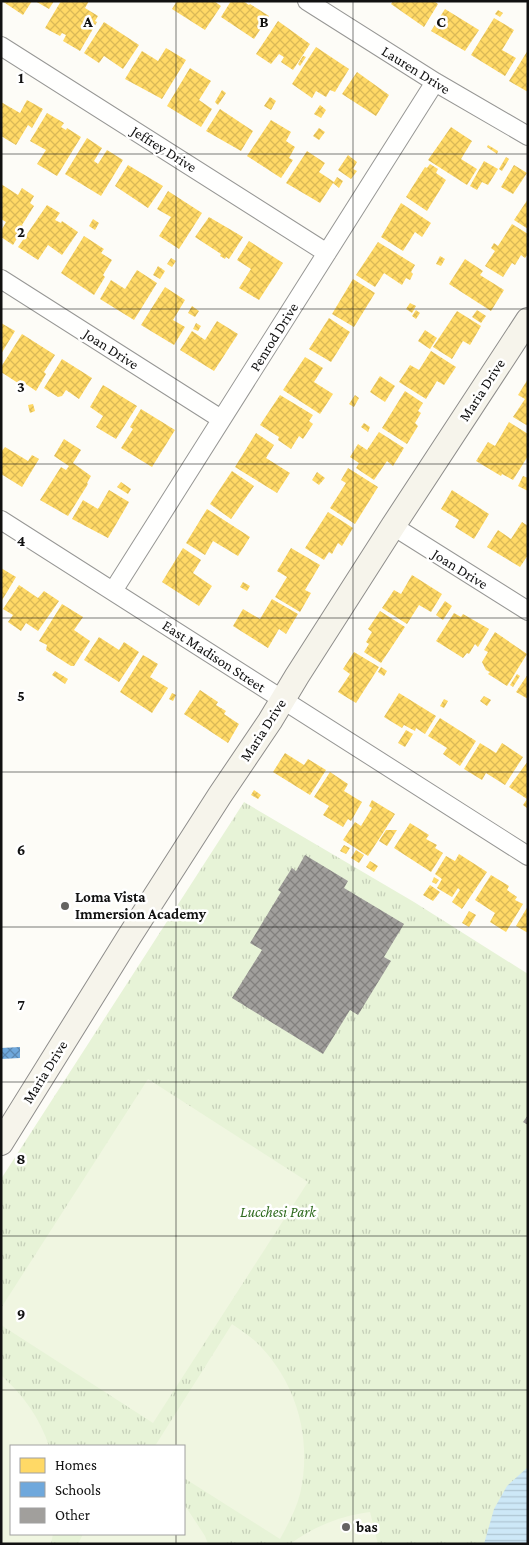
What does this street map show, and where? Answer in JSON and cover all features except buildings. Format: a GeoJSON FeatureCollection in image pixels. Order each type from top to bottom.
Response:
{"type":"FeatureCollection","features":[{"type":"Feature","properties":{"kind":"street","name":"Lauren Drive"},"geometry":{"type":"LineString","coordinates":[[307,1],[435,82],[528,136]]}},
{"type":"Feature","properties":{"kind":"street","name":"Jeffrey Drive"},"geometry":{"type":"LineString","coordinates":[[1,46],[327,253]]}},
{"type":"Feature","properties":{"kind":"street","name":"Penrod Drive"},"geometry":{"type":"LineString","coordinates":[[112,591],[435,82]]}},
{"type":"Feature","properties":{"kind":"street","name":"Joan Drive"},"geometry":{"type":"LineString","coordinates":[[1,279],[221,419]]}},
{"type":"Feature","properties":{"kind":"street","name":"Maria Drive"},"geometry":{"type":"LineString","coordinates":[[1,1143],[129,937],[270,721],[392,526],[528,320]]}},
{"type":"Feature","properties":{"kind":"street","name":"East Madison Street"},"geometry":{"type":"LineString","coordinates":[[1,520],[528,856]]}},
{"type":"Feature","properties":{"kind":"street","name":"Joan Drive"},"geometry":{"type":"LineString","coordinates":[[392,526],[528,611]]}},
{"type":"Feature","properties":{"kind":"green space","name":"Lucchesi Park"},"geometry":{"type":"Polygon","coordinates":[[[244,802],[414,902],[528,974],[528,1544],[1,1544],[1,1179],[244,802]]]}},
{"type":"Feature","properties":{"kind":"green space"},"geometry":{"type":"Polygon","coordinates":[[[148,1079],[308,1182],[153,1423],[1,1325],[1,1308],[148,1079]]]}},
{"type":"Feature","properties":{"kind":"green space"},"geometry":{"type":"Polygon","coordinates":[[[232,1324],[254,1340],[269,1356],[281,1373],[298,1411],[304,1452],[303,1473],[300,1494],[280,1539],[185,1479],[185,1445],[156,1445],[232,1324]]]}},
{"type":"Feature","properties":{"kind":"green space"},"geometry":{"type":"Polygon","coordinates":[[[1,1375],[30,1408],[41,1426],[49,1445],[10,1445],[10,1535],[53,1535],[51,1544],[1,1544],[1,1375]]]}},
{"type":"Feature","properties":{"kind":"green space"},"geometry":{"type":"Polygon","coordinates":[[[185,1506],[205,1536],[208,1544],[78,1544],[82,1535],[185,1535],[185,1506]]]}},
{"type":"Feature","properties":{"kind":"green space","name":"bas"},"geometry":{"type":"Polygon","coordinates":[[[370,1512],[378,1544],[290,1544],[328,1523],[348,1516],[370,1512]]]}},
{"type":"Feature","properties":{"kind":"water"},"geometry":{"type":"Polygon","coordinates":[[[528,1467],[528,1544],[484,1544],[494,1509],[507,1486],[528,1467]]]}},
{"type":"Feature","properties":{"kind":"place","name":"Loma Vista Immersion Academy"},"geometry":{"type":"Point","coordinates":[65,906]}},
{"type":"Feature","properties":{"kind":"place","name":"bas"},"geometry":{"type":"Point","coordinates":[346,1527]}}]}
